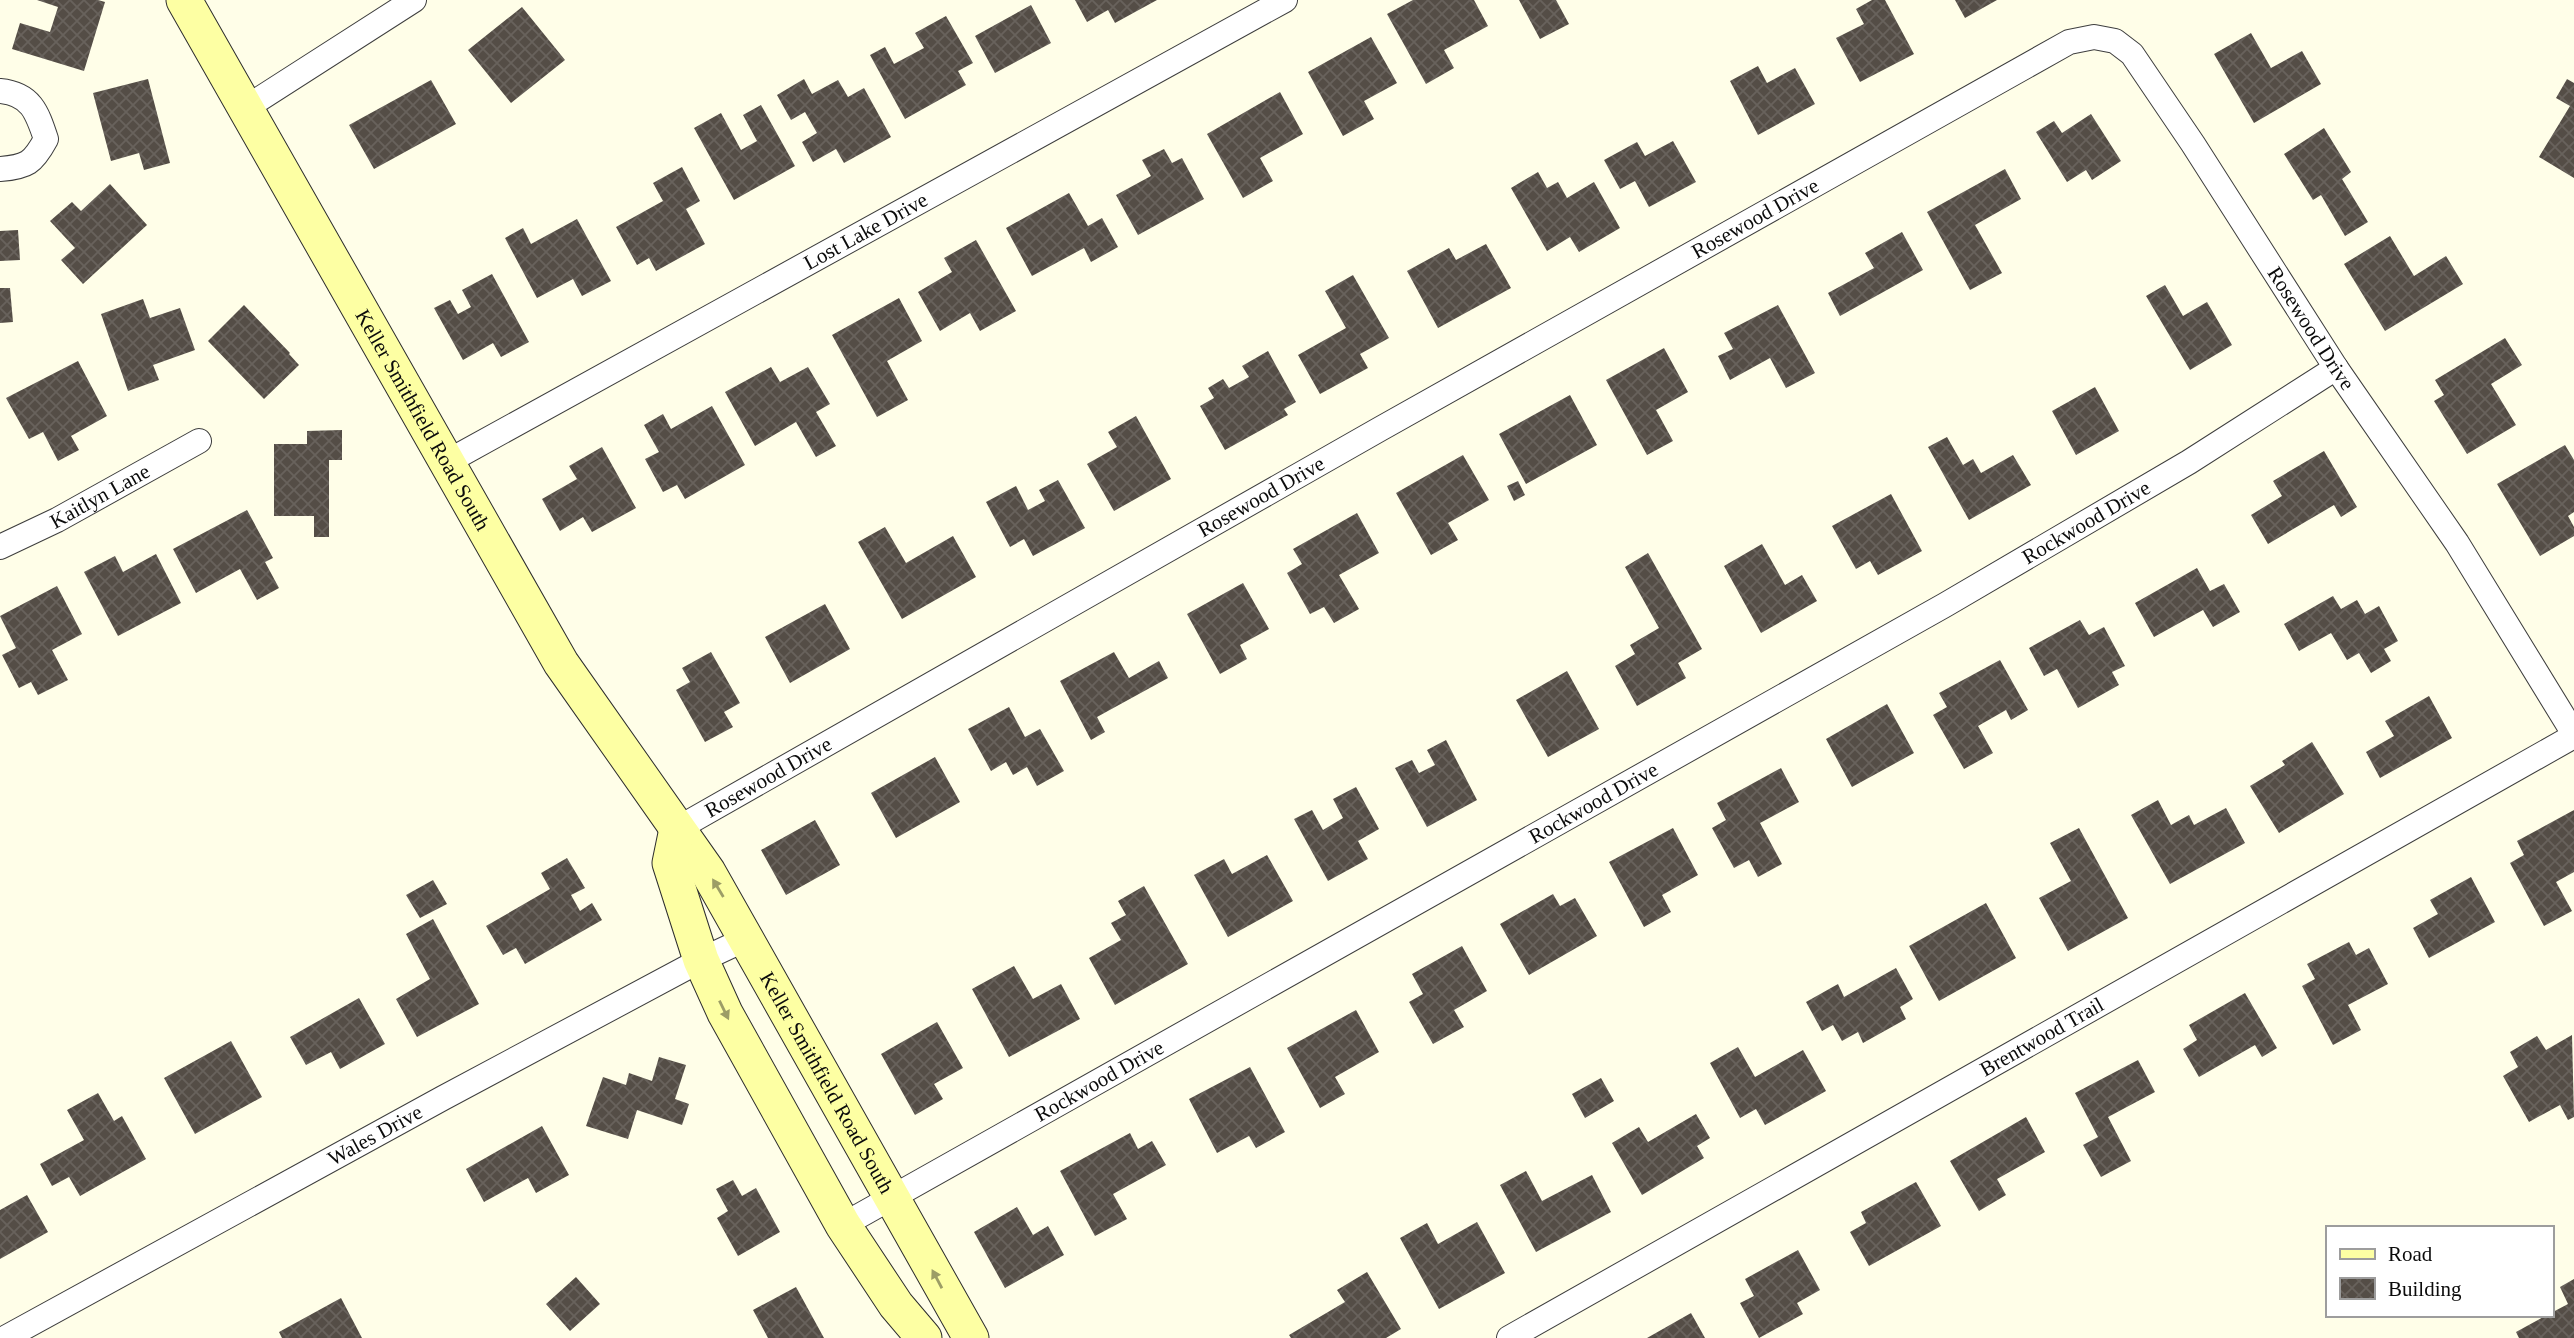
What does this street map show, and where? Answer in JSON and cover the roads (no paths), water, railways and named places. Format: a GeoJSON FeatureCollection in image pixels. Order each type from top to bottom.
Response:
{"type":"FeatureCollection","features":[{"type":"Feature","properties":{"kind":"main road","name":"Keller Smithfield Road South"},"geometry":{"type":"LineString","coordinates":[[184,0],[561,663],[708,872],[748,938],[971,1338]]}},
{"type":"Feature","properties":{"kind":"main road"},"geometry":{"type":"LineString","coordinates":[[677,830],[670,863],[701,960],[725,1013],[844,1225],[896,1305],[924,1338]]}},
{"type":"Feature","properties":{"kind":"street"},"geometry":{"type":"LineString","coordinates":[[244,109],[414,0]]}},
{"type":"Feature","properties":{"kind":"street","name":"Lost Lake Drive"},"geometry":{"type":"LineString","coordinates":[[447,462],[1285,0]]}},
{"type":"Feature","properties":{"kind":"street","name":"Rosewood Drive"},"geometry":{"type":"LineString","coordinates":[[677,830],[1380,429],[2068,42],[2094,37],[2115,41],[2132,54],[2193,144],[2336,369],[2456,543],[2574,735]]}},
{"type":"Feature","properties":{"kind":"street"},"geometry":{"type":"LineString","coordinates":[[0,91],[16,93],[31,104],[46,139],[29,163],[0,169]]}},
{"type":"Feature","properties":{"kind":"street","name":"Rockwood Drive"},"geometry":{"type":"LineString","coordinates":[[844,1225],[1945,605],[2189,462],[2336,369]]}},
{"type":"Feature","properties":{"kind":"street","name":"Kaitlyn Lane"},"geometry":{"type":"LineString","coordinates":[[0,547],[57,520],[199,441]]}},
{"type":"Feature","properties":{"kind":"street","name":"Brentwood Trail"},"geometry":{"type":"LineString","coordinates":[[1509,1338],[2574,735]]}},
{"type":"Feature","properties":{"kind":"street","name":"Wales Drive"},"geometry":{"type":"LineString","coordinates":[[5,1338],[443,1097],[701,960],[748,938]]}}]}
